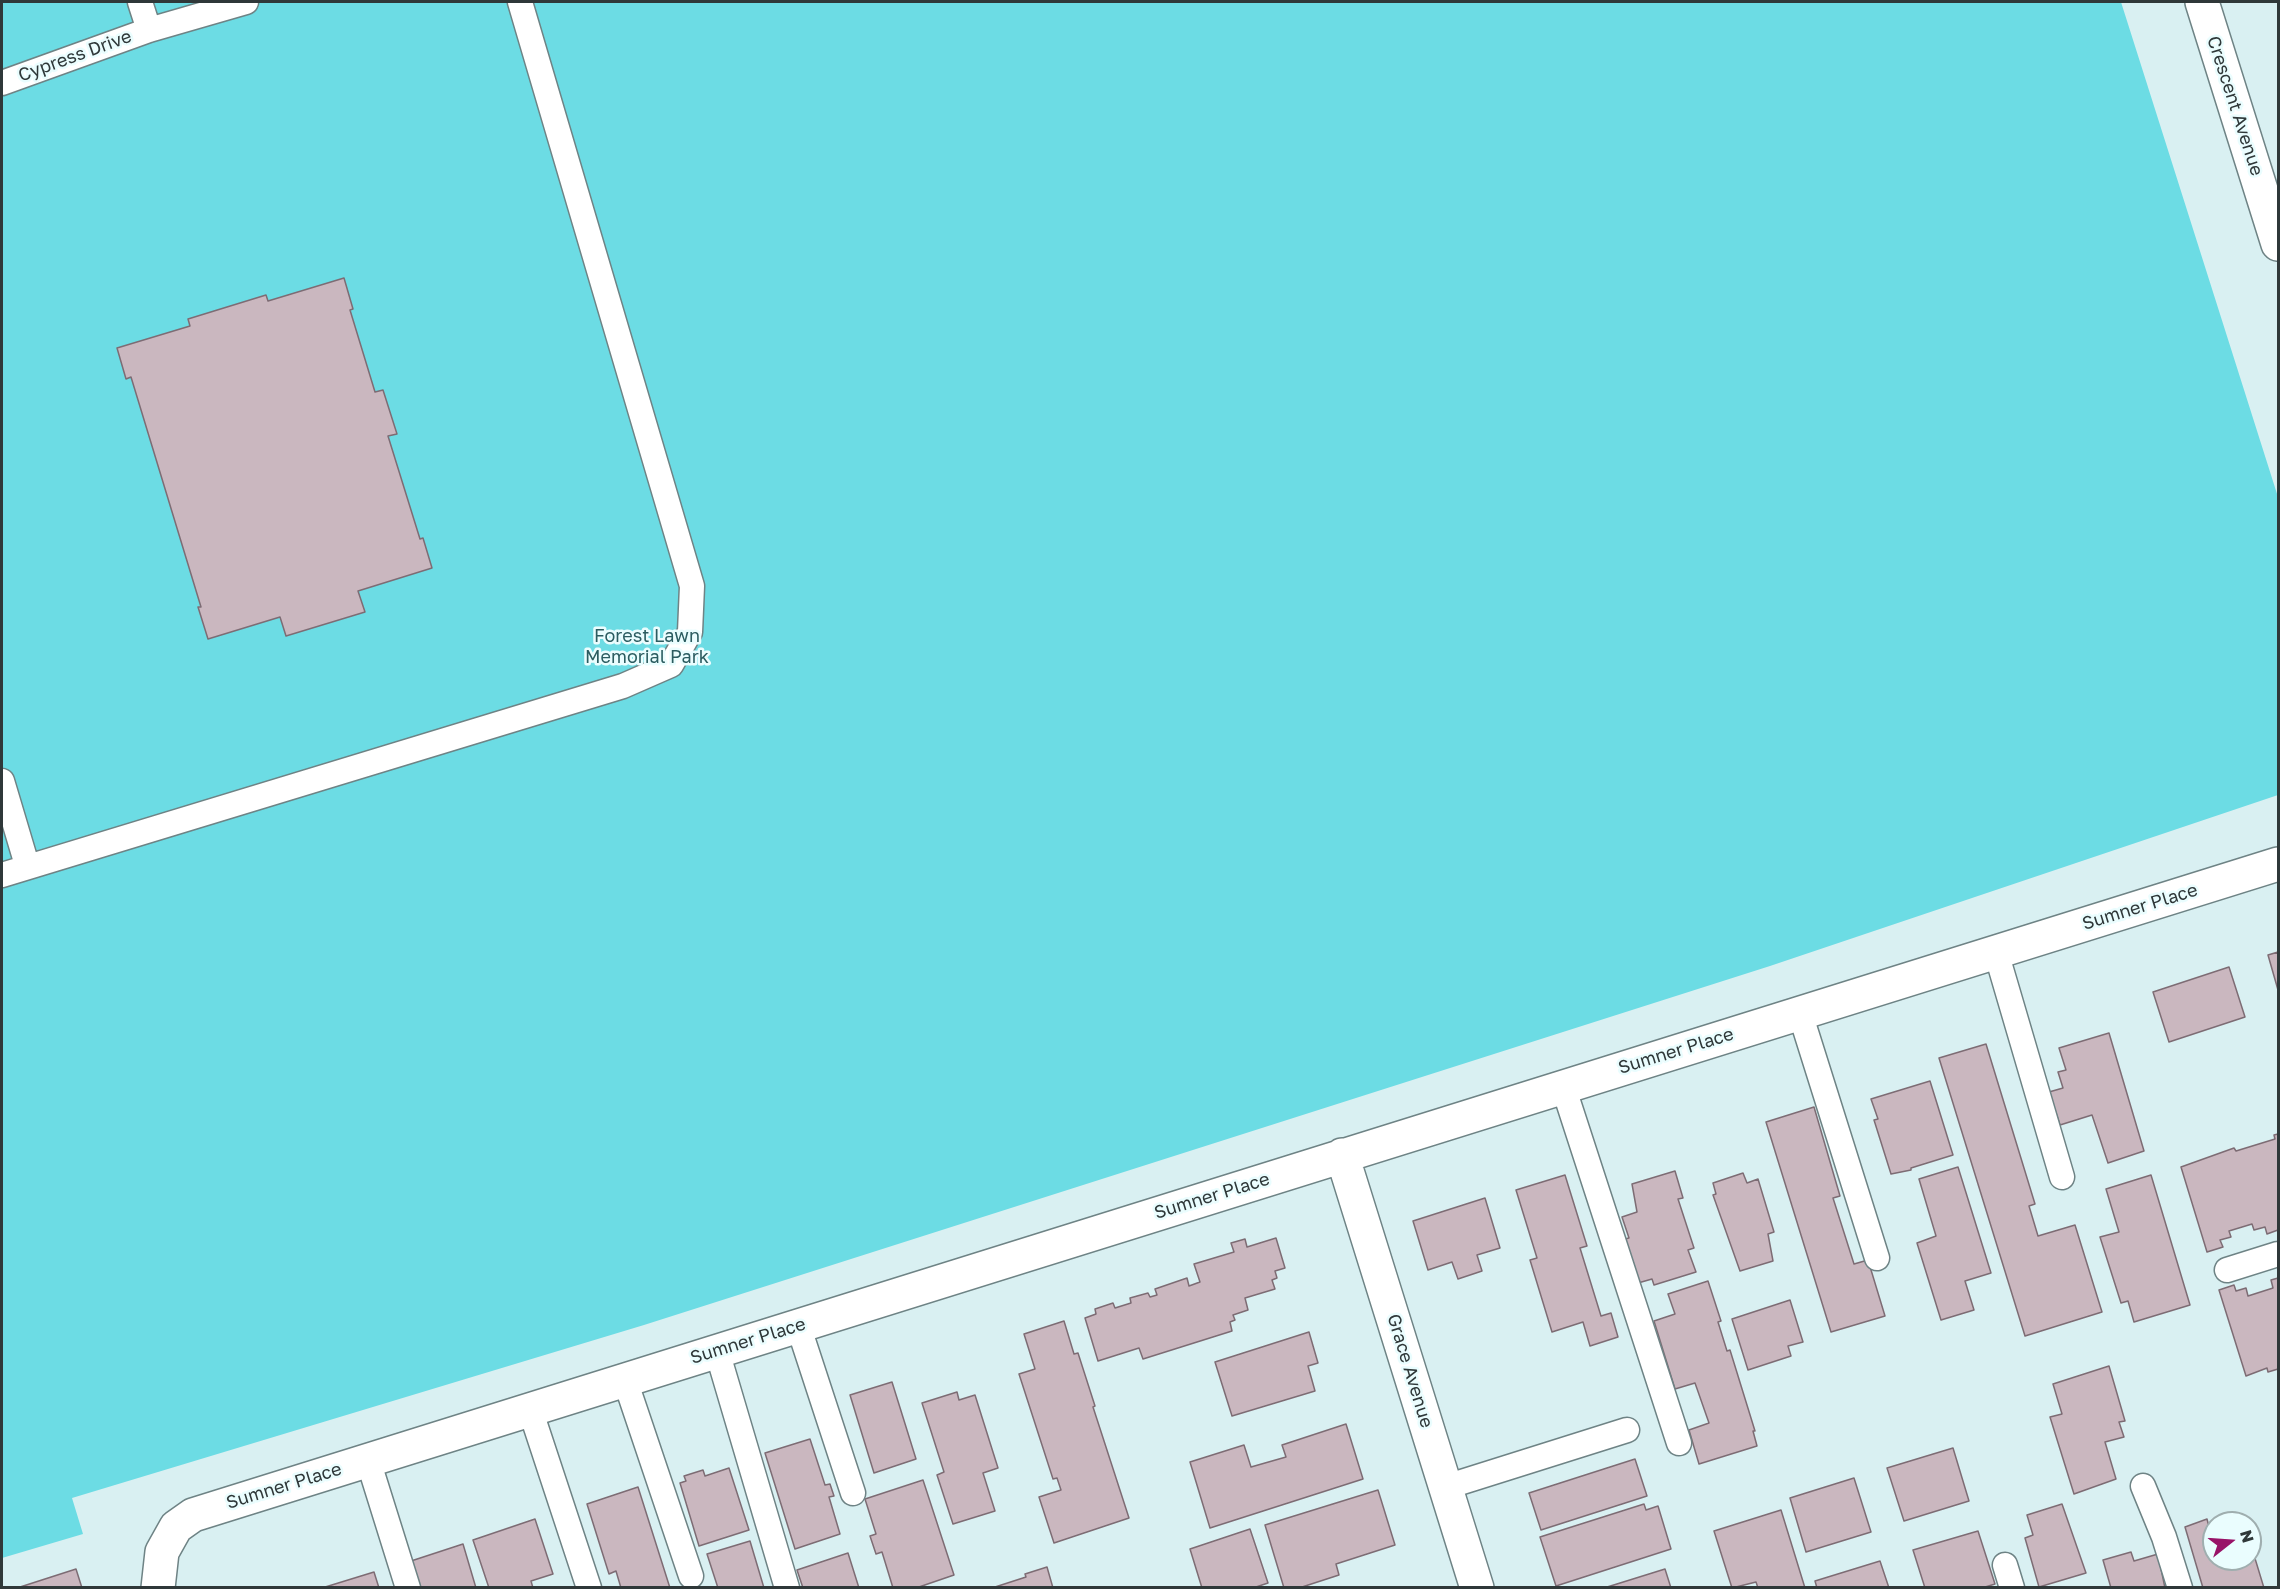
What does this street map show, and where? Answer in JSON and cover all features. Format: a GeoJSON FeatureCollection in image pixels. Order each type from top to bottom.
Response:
{"type":"FeatureCollection","features":[{"type":"Feature","properties":{"kind":"street","name":"Crescent Avenue"},"geometry":{"type":"LineString","coordinates":[[2202,2],[2278,244]]}},
{"type":"Feature","properties":{"kind":"street","name":"Sumner Place"},"geometry":{"type":"LineString","coordinates":[[158,1587],[162,1552],[176,1527],[193,1515],[2278,864]]}},
{"type":"Feature","properties":{"kind":"street","name":"Grace Avenue"},"geometry":{"type":"LineString","coordinates":[[1342,1155],[1477,1587]]}},
{"type":"Feature","properties":{"kind":"lane","name":"Cypress Drive"},"geometry":{"type":"LineString","coordinates":[[140,2],[149,30]]}},
{"type":"Feature","properties":{"kind":"lane","name":"Cypress Drive"},"geometry":{"type":"LineString","coordinates":[[2,82],[149,30],[246,2]]}},
{"type":"Feature","properties":{"kind":"lane"},"geometry":{"type":"LineString","coordinates":[[2,874],[623,686],[670,665],[690,632],[692,586],[520,2]]}},
{"type":"Feature","properties":{"kind":"lane"},"geometry":{"type":"LineString","coordinates":[[2,781],[27,865]]}},
{"type":"Feature","properties":{"kind":"lane"},"geometry":{"type":"LineString","coordinates":[[1996,952],[2062,1177]]}},
{"type":"Feature","properties":{"kind":"lane"},"geometry":{"type":"LineString","coordinates":[[1800,1012],[1877,1258]]}},
{"type":"Feature","properties":{"kind":"lane"},"geometry":{"type":"LineString","coordinates":[[1563,1086],[1679,1443]]}},
{"type":"Feature","properties":{"kind":"lane"},"geometry":{"type":"LineString","coordinates":[[2227,1270],[2278,1254]]}},
{"type":"Feature","properties":{"kind":"lane"},"geometry":{"type":"LineString","coordinates":[[798,1325],[854,1493]]}},
{"type":"Feature","properties":{"kind":"lane"},"geometry":{"type":"LineString","coordinates":[[717,1351],[788,1587]]}},
{"type":"Feature","properties":{"kind":"lane"},"geometry":{"type":"LineString","coordinates":[[625,1380],[692,1576]]}},
{"type":"Feature","properties":{"kind":"lane"},"geometry":{"type":"LineString","coordinates":[[530,1409],[589,1587]]}},
{"type":"Feature","properties":{"kind":"lane"},"geometry":{"type":"LineString","coordinates":[[1446,1487],[1627,1430]]}},
{"type":"Feature","properties":{"kind":"lane"},"geometry":{"type":"LineString","coordinates":[[368,1460],[408,1587]]}},
{"type":"Feature","properties":{"kind":"lane"},"geometry":{"type":"LineString","coordinates":[[2143,1486],[2164,1537],[2180,1587]]}},
{"type":"Feature","properties":{"kind":"green space","name":"Forest Lawn Memorial Park"},"geometry":{"type":"Polygon","coordinates":[[[2,2],[2121,2],[2278,497],[2278,795],[1770,966],[644,1325],[72,1498],[83,1534],[2,1558],[2,2]]]}},
{"type":"Feature","properties":{"kind":"building"},"geometry":{"type":"Polygon","coordinates":[[[344,278],[353,309],[350,310],[375,392],[383,390],[397,434],[388,436],[420,539],[423,538],[432,568],[358,591],[365,612],[286,636],[280,617],[208,639],[198,607],[201,607],[131,377],[126,379],[117,348],[190,326],[188,319],[266,295],[268,301],[344,278]]]}},
{"type":"Feature","properties":{"kind":"building"},"geometry":{"type":"Polygon","coordinates":[[[2278,952],[2278,990],[2268,955],[2278,952]]]}},
{"type":"Feature","properties":{"kind":"building"},"geometry":{"type":"Polygon","coordinates":[[[2229,967],[2245,1017],[2169,1042],[2153,992],[2229,967]]]}},
{"type":"Feature","properties":{"kind":"building"},"geometry":{"type":"Polygon","coordinates":[[[2109,1033],[2144,1151],[2108,1163],[2092,1115],[2060,1125],[2049,1092],[2063,1088],[2058,1072],[2066,1070],[2059,1048],[2109,1033]]]}},
{"type":"Feature","properties":{"kind":"building"},"geometry":{"type":"Polygon","coordinates":[[[1986,1044],[2035,1204],[2029,1206],[2038,1236],[2075,1225],[2102,1312],[2025,1336],[1939,1058],[1986,1044]]]}},
{"type":"Feature","properties":{"kind":"building"},"geometry":{"type":"Polygon","coordinates":[[[1930,1081],[1953,1155],[1911,1168],[1911,1170],[1891,1174],[1874,1120],[1878,1119],[1871,1099],[1930,1081]]]}},
{"type":"Feature","properties":{"kind":"building"},"geometry":{"type":"Polygon","coordinates":[[[1814,1107],[1840,1196],[1833,1198],[1854,1264],[1868,1260],[1885,1316],[1831,1332],[1766,1122],[1814,1107]]]}},
{"type":"Feature","properties":{"kind":"building"},"geometry":{"type":"Polygon","coordinates":[[[2278,1134],[2278,1230],[2267,1234],[2265,1227],[2254,1230],[2252,1224],[2229,1231],[2231,1237],[2220,1240],[2223,1247],[2207,1252],[2181,1167],[2234,1148],[2236,1151],[2275,1139],[2274,1135],[2278,1134]]]}},
{"type":"Feature","properties":{"kind":"building"},"geometry":{"type":"Polygon","coordinates":[[[1958,1167],[1991,1273],[1965,1281],[1974,1310],[1941,1320],[1917,1243],[1936,1236],[1919,1179],[1958,1167]]]}},
{"type":"Feature","properties":{"kind":"building"},"geometry":{"type":"Polygon","coordinates":[[[1675,1171],[1683,1198],[1678,1199],[1694,1248],[1688,1250],[1696,1272],[1654,1285],[1652,1279],[1638,1283],[1625,1239],[1629,1238],[1622,1217],[1637,1212],[1632,1184],[1675,1171]]]}},
{"type":"Feature","properties":{"kind":"building"},"geometry":{"type":"Polygon","coordinates":[[[1743,1173],[1747,1183],[1758,1179],[1774,1232],[1768,1234],[1773,1261],[1740,1271],[1713,1195],[1716,1194],[1713,1183],[1743,1173]]]}},
{"type":"Feature","properties":{"kind":"building"},"geometry":{"type":"Polygon","coordinates":[[[1565,1175],[1587,1246],[1580,1248],[1601,1316],[1611,1313],[1618,1337],[1590,1346],[1583,1322],[1552,1332],[1530,1260],[1537,1258],[1516,1190],[1565,1175]]]}},
{"type":"Feature","properties":{"kind":"building"},"geometry":{"type":"Polygon","coordinates":[[[2151,1175],[2190,1305],[2134,1322],[2128,1301],[2121,1303],[2100,1237],[2119,1232],[2106,1189],[2151,1175]]]}},
{"type":"Feature","properties":{"kind":"building"},"geometry":{"type":"Polygon","coordinates":[[[1485,1198],[1500,1248],[1477,1255],[1482,1271],[1458,1279],[1452,1262],[1428,1270],[1413,1221],[1485,1198]]]}},
{"type":"Feature","properties":{"kind":"building"},"geometry":{"type":"Polygon","coordinates":[[[1276,1238],[1285,1268],[1275,1271],[1277,1278],[1272,1280],[1275,1289],[1245,1298],[1248,1310],[1233,1315],[1235,1320],[1230,1322],[1232,1331],[1143,1359],[1139,1348],[1098,1361],[1085,1318],[1096,1314],[1095,1309],[1113,1303],[1115,1308],[1131,1303],[1130,1298],[1148,1293],[1150,1297],[1157,1295],[1155,1289],[1187,1278],[1189,1286],[1200,1282],[1194,1264],[1234,1252],[1231,1243],[1245,1239],[1247,1247],[1276,1238]]]}},
{"type":"Feature","properties":{"kind":"building"},"geometry":{"type":"Polygon","coordinates":[[[2278,1278],[2278,1369],[2268,1372],[2267,1368],[2246,1376],[2219,1290],[2234,1285],[2236,1291],[2246,1288],[2248,1296],[2273,1288],[2271,1280],[2278,1278]]]}},
{"type":"Feature","properties":{"kind":"building"},"geometry":{"type":"Polygon","coordinates":[[[1708,1281],[1721,1321],[1718,1322],[1727,1351],[1730,1350],[1755,1431],[1753,1431],[1757,1446],[1699,1464],[1689,1430],[1709,1423],[1695,1383],[1675,1389],[1654,1321],[1675,1314],[1668,1294],[1708,1281]]]}},
{"type":"Feature","properties":{"kind":"building"},"geometry":{"type":"Polygon","coordinates":[[[1790,1300],[1803,1342],[1788,1346],[1791,1356],[1748,1370],[1732,1319],[1790,1300]]]}},
{"type":"Feature","properties":{"kind":"building"},"geometry":{"type":"Polygon","coordinates":[[[1064,1321],[1074,1354],[1078,1353],[1129,1518],[1054,1543],[1039,1497],[1061,1490],[1057,1478],[1053,1479],[1019,1374],[1035,1369],[1024,1334],[1064,1321]]]}},
{"type":"Feature","properties":{"kind":"building"},"geometry":{"type":"Polygon","coordinates":[[[1309,1332],[1318,1363],[1308,1366],[1315,1391],[1232,1416],[1215,1362],[1309,1332]]]}},
{"type":"Feature","properties":{"kind":"building"},"geometry":{"type":"Polygon","coordinates":[[[2109,1366],[2125,1421],[2119,1422],[2124,1437],[2105,1442],[2116,1479],[2074,1494],[2050,1417],[2062,1414],[2053,1384],[2109,1366]]]}},
{"type":"Feature","properties":{"kind":"building"},"geometry":{"type":"Polygon","coordinates":[[[892,1382],[916,1459],[874,1473],[850,1395],[892,1382]]]}},
{"type":"Feature","properties":{"kind":"building"},"geometry":{"type":"Polygon","coordinates":[[[957,1392],[959,1400],[975,1395],[998,1468],[983,1473],[995,1511],[953,1524],[937,1475],[944,1472],[922,1403],[957,1392]]]}},
{"type":"Feature","properties":{"kind":"building"},"geometry":{"type":"Polygon","coordinates":[[[1346,1424],[1363,1479],[1210,1528],[1190,1462],[1244,1445],[1251,1467],[1286,1457],[1282,1445],[1346,1424]]]}},
{"type":"Feature","properties":{"kind":"building"},"geometry":{"type":"Polygon","coordinates":[[[810,1439],[825,1485],[830,1484],[834,1496],[829,1497],[840,1534],[795,1549],[765,1453],[810,1439]]]}},
{"type":"Feature","properties":{"kind":"building"},"geometry":{"type":"Polygon","coordinates":[[[1953,1448],[1969,1501],[1904,1521],[1887,1468],[1953,1448]]]}},
{"type":"Feature","properties":{"kind":"building"},"geometry":{"type":"Polygon","coordinates":[[[1635,1459],[1647,1496],[1541,1530],[1529,1493],[1635,1459]]]}},
{"type":"Feature","properties":{"kind":"building"},"geometry":{"type":"Polygon","coordinates":[[[729,1468],[749,1530],[699,1546],[680,1483],[686,1481],[684,1476],[703,1470],[705,1476],[729,1468]]]}},
{"type":"Feature","properties":{"kind":"building"},"geometry":{"type":"Polygon","coordinates":[[[1854,1478],[1871,1532],[1806,1552],[1790,1498],[1854,1478]]]}},
{"type":"Feature","properties":{"kind":"building"},"geometry":{"type":"Polygon","coordinates":[[[923,1480],[954,1575],[916,1588],[893,1588],[882,1552],[876,1554],[870,1536],[876,1534],[865,1499],[923,1480]]]}},
{"type":"Feature","properties":{"kind":"building"},"geometry":{"type":"Polygon","coordinates":[[[638,1487],[670,1588],[621,1588],[616,1571],[609,1574],[587,1504],[638,1487]]]}},
{"type":"Feature","properties":{"kind":"building"},"geometry":{"type":"Polygon","coordinates":[[[1378,1490],[1395,1545],[1336,1564],[1339,1575],[1299,1588],[1284,1588],[1265,1525],[1378,1490]]]}},
{"type":"Feature","properties":{"kind":"building"},"geometry":{"type":"Polygon","coordinates":[[[1644,1504],[1646,1510],[1658,1506],[1671,1549],[1556,1586],[1540,1537],[1644,1504]]]}},
{"type":"Feature","properties":{"kind":"building"},"geometry":{"type":"Polygon","coordinates":[[[2062,1504],[2086,1573],[2039,1587],[2025,1538],[2033,1535],[2027,1515],[2062,1504]]]}},
{"type":"Feature","properties":{"kind":"building"},"geometry":{"type":"Polygon","coordinates":[[[1781,1510],[1805,1588],[1758,1588],[1756,1582],[1732,1588],[1714,1531],[1781,1510]]]}},
{"type":"Feature","properties":{"kind":"building"},"geometry":{"type":"Polygon","coordinates":[[[535,1519],[553,1574],[531,1581],[533,1588],[489,1588],[473,1540],[535,1519]]]}},
{"type":"Feature","properties":{"kind":"building"},"geometry":{"type":"Polygon","coordinates":[[[2202,1521],[2202,1571],[2259,1571],[2264,1588],[2203,1588],[2185,1527],[2202,1521]]]}},
{"type":"Feature","properties":{"kind":"building"},"geometry":{"type":"Polygon","coordinates":[[[1250,1529],[1268,1583],[1253,1588],[1202,1588],[1190,1549],[1250,1529]]]}},
{"type":"Feature","properties":{"kind":"building"},"geometry":{"type":"Polygon","coordinates":[[[1978,1531],[1995,1584],[1982,1588],[1925,1588],[1913,1550],[1978,1531]]]}},
{"type":"Feature","properties":{"kind":"building"},"geometry":{"type":"Polygon","coordinates":[[[750,1541],[764,1588],[718,1588],[707,1554],[750,1541]]]}},
{"type":"Feature","properties":{"kind":"building"},"geometry":{"type":"Polygon","coordinates":[[[463,1544],[476,1588],[416,1588],[408,1562],[463,1544]]]}},
{"type":"Feature","properties":{"kind":"building"},"geometry":{"type":"Polygon","coordinates":[[[2131,1552],[2134,1561],[2158,1554],[2165,1588],[2111,1588],[2103,1560],[2131,1552]]]}},
{"type":"Feature","properties":{"kind":"building"},"geometry":{"type":"Polygon","coordinates":[[[848,1553],[859,1588],[803,1588],[797,1570],[848,1553]]]}},
{"type":"Feature","properties":{"kind":"building"},"geometry":{"type":"Polygon","coordinates":[[[1880,1561],[1889,1588],[1817,1588],[1815,1581],[1880,1561]]]}},
{"type":"Feature","properties":{"kind":"building"},"geometry":{"type":"Polygon","coordinates":[[[1047,1567],[1053,1588],[992,1588],[1026,1577],[1025,1574],[1047,1567]]]}},
{"type":"Feature","properties":{"kind":"building"},"geometry":{"type":"Polygon","coordinates":[[[76,1569],[82,1588],[17,1588],[76,1569]]]}},
{"type":"Feature","properties":{"kind":"building"},"geometry":{"type":"Polygon","coordinates":[[[1665,1569],[1671,1588],[1604,1588],[1665,1569]]]}},
{"type":"Feature","properties":{"kind":"building"},"geometry":{"type":"Polygon","coordinates":[[[374,1572],[379,1588],[322,1588],[374,1572]]]}}]}
